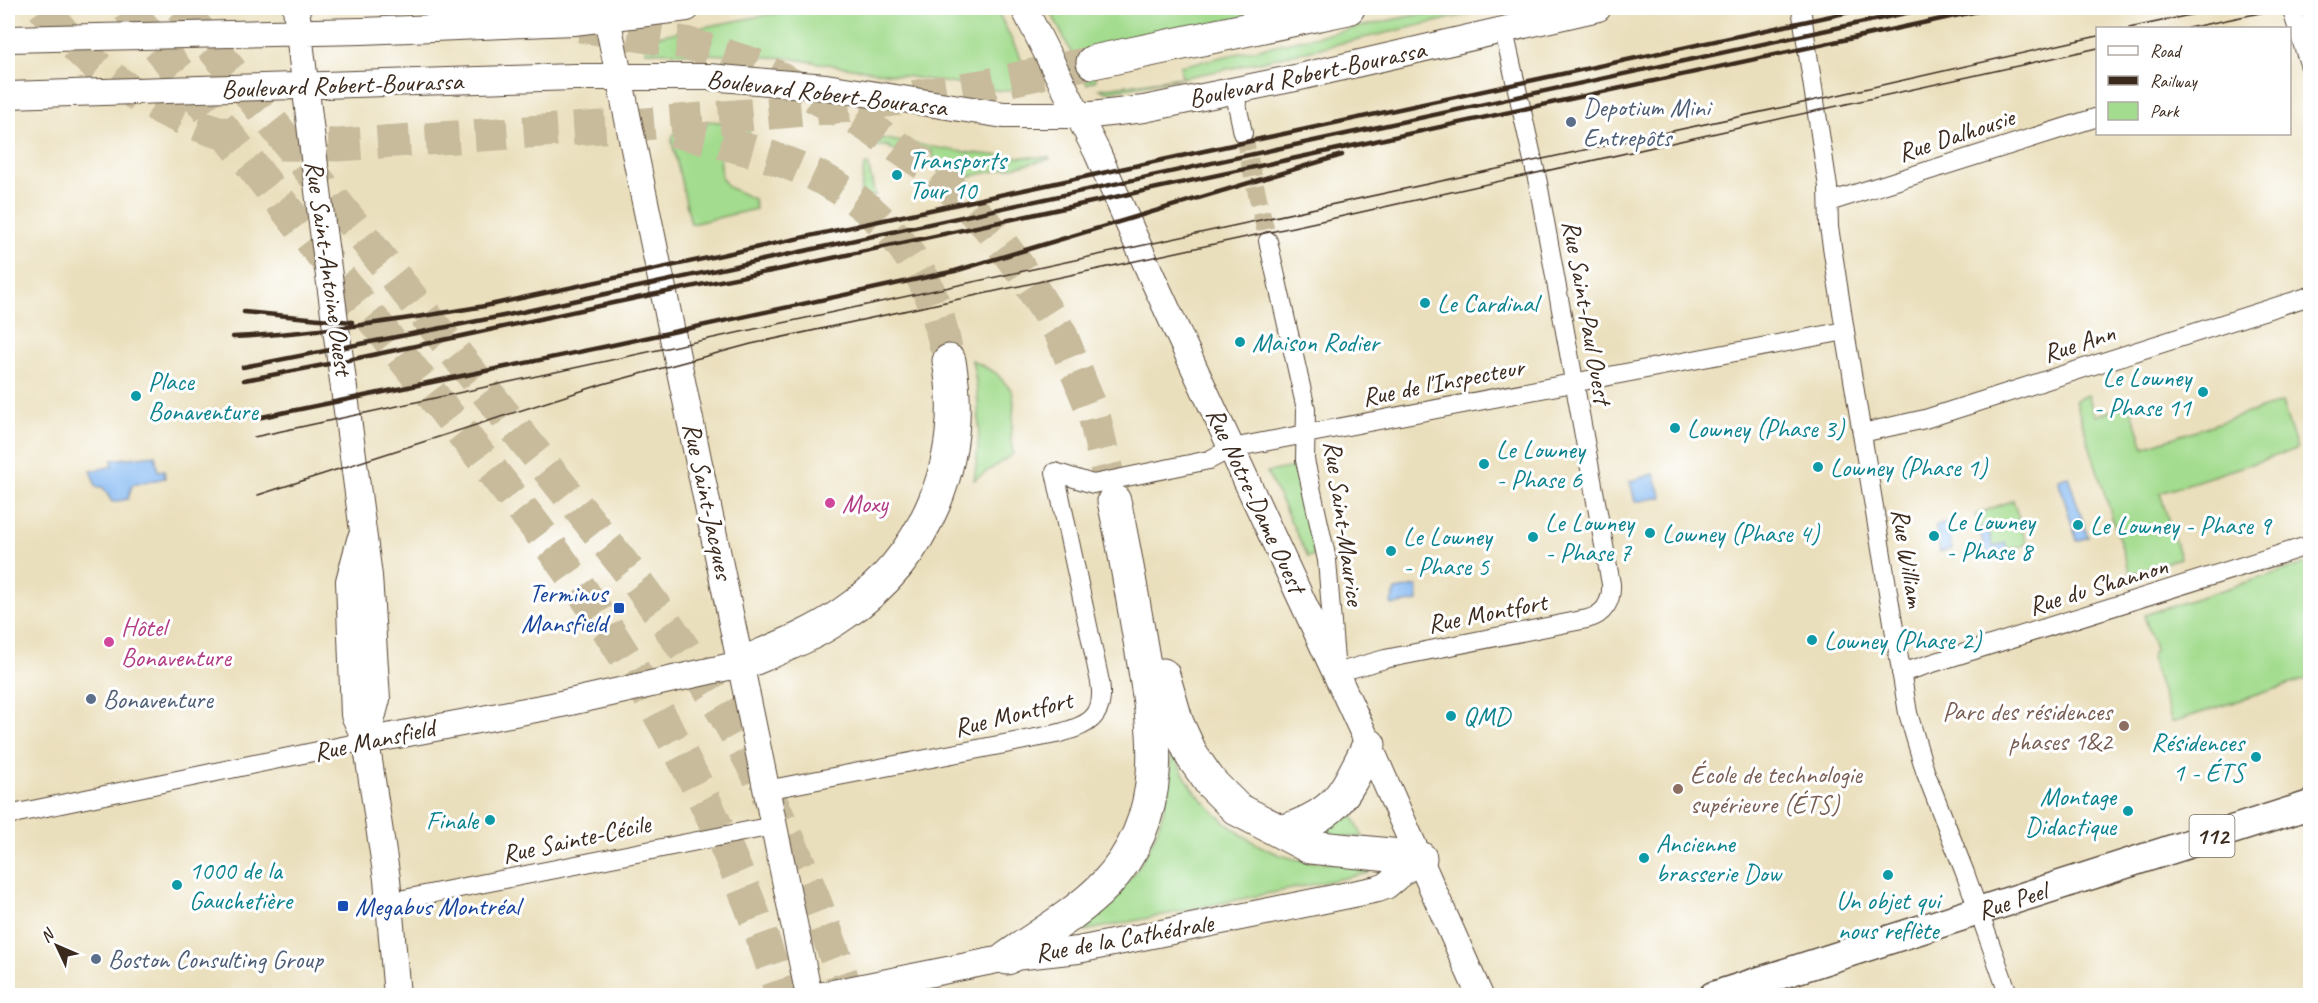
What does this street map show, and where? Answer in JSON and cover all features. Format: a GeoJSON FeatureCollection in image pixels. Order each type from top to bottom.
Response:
{"type":"FeatureCollection","features":[{"type":"Feature","properties":{"kind":"highway"},"geometry":{"type":"LineString","coordinates":[[1093,62],[1348,8]]}},
{"type":"Feature","properties":{"kind":"highway"},"geometry":{"type":"LineString","coordinates":[[741,664],[808,635],[849,610],[879,585],[912,545],[938,496],[950,454],[954,413],[949,361]]}},
{"type":"Feature","properties":{"kind":"highway"},"geometry":{"type":"LineString","coordinates":[[1114,501],[1171,704],[1192,756],[1211,783],[1229,802],[1251,818],[1310,847],[1420,858]]}},
{"type":"Feature","properties":{"kind":"highway"},"geometry":{"type":"LineString","coordinates":[[1007,958],[1105,885],[1129,852],[1147,812],[1155,751],[1151,710],[1123,539]]}},
{"type":"Feature","properties":{"kind":"highway"},"geometry":{"type":"LineString","coordinates":[[1282,832],[1307,824],[1331,809],[1343,795],[1369,746]]}},
{"type":"Feature","properties":{"kind":"main road","name":"Rue Saint-Antoine Ouest"},"geometry":{"type":"LineString","coordinates":[[296,8],[369,576],[377,699],[366,741],[389,902],[397,996]]}},
{"type":"Feature","properties":{"kind":"main road","name":"Boulevard Robert-Bourassa"},"geometry":{"type":"LineString","coordinates":[[8,39],[299,33],[687,8]]}},
{"type":"Feature","properties":{"kind":"main road","name":"Rue Notre-Dame Ouest"},"geometry":{"type":"LineString","coordinates":[[1024,8],[1078,115],[1336,673],[1480,996]]}},
{"type":"Feature","properties":{"kind":"main road","name":"Boulevard Robert-Bourassa"},"geometry":{"type":"LineString","coordinates":[[8,94],[620,77],[709,77],[762,80],[853,91],[969,111],[1013,115],[1078,115],[1144,109],[1504,31],[1598,8]]}},
{"type":"Feature","properties":{"kind":"main road","name":"Rue Saint-Jacques"},"geometry":{"type":"LineString","coordinates":[[606,13],[809,996]]}},
{"type":"Feature","properties":{"kind":"main road","name":"Rue Mansfield"},"geometry":{"type":"LineString","coordinates":[[366,741],[552,706],[741,664]]}},
{"type":"Feature","properties":{"kind":"main road","name":"Rue Peel"},"geometry":{"type":"LineString","coordinates":[[1713,996],[2310,805]]}},
{"type":"Feature","properties":{"kind":"main road","name":"Rue de la Cathédrale"},"geometry":{"type":"LineString","coordinates":[[818,996],[1007,958],[1078,950],[1378,889],[1386,886],[1420,858]]}},
{"type":"Feature","properties":{"kind":"street","name":"Rue William"},"geometry":{"type":"LineString","coordinates":[[1801,8],[1829,202],[1829,227],[1901,673],[1918,750],[2009,996]]}},
{"type":"Feature","properties":{"kind":"street"},"geometry":{"type":"LineString","coordinates":[[2291,8],[2304,55]]}},
{"type":"Feature","properties":{"kind":"street","name":"Rue Saint-Paul Ouest"},"geometry":{"type":"LineString","coordinates":[[1504,31],[1538,183],[1611,584],[1608,604]]}},
{"type":"Feature","properties":{"kind":"street"},"geometry":{"type":"LineString","coordinates":[[1234,90],[1243,133]]}},
{"type":"Feature","properties":{"kind":"street","name":"Rue Dalhousie"},"geometry":{"type":"LineString","coordinates":[[1829,202],[2096,117]]}},
{"type":"Feature","properties":{"kind":"street","name":"Rue Saint-Maurice"},"geometry":{"type":"LineString","coordinates":[[1268,241],[1306,409],[1306,469],[1327,560],[1336,673]]}},
{"type":"Feature","properties":{"kind":"street","name":"Rue Ann"},"geometry":{"type":"LineString","coordinates":[[1862,433],[1925,419],[2310,296]]}},
{"type":"Feature","properties":{"kind":"street","name":"Rue de l'Inspecteur"},"geometry":{"type":"LineString","coordinates":[[1055,472],[1094,484],[1209,460],[1232,448],[1845,331]]}},
{"type":"Feature","properties":{"kind":"street","name":"Rue Montfort"},"geometry":{"type":"LineString","coordinates":[[766,790],[1056,734],[1079,727],[1096,715],[1101,704],[1100,682],[1055,472]]}},
{"type":"Feature","properties":{"kind":"street","name":"Rue du Shannon"},"geometry":{"type":"LineString","coordinates":[[1901,673],[2310,545]]}},
{"type":"Feature","properties":{"kind":"street","name":"Rue Montfort"},"geometry":{"type":"LineString","coordinates":[[1336,673],[1385,659],[1593,617],[1608,604]]}},
{"type":"Feature","properties":{"kind":"street","name":"Rue Mansfield"},"geometry":{"type":"LineString","coordinates":[[8,815],[366,741]]}},
{"type":"Feature","properties":{"kind":"street","name":"Rue Sainte-Cécile"},"geometry":{"type":"LineString","coordinates":[[389,902],[773,826]]}},
{"type":"Feature","properties":{"kind":"green space"},"geometry":{"type":"Polygon","coordinates":[[[803,8],[996,8],[1026,69],[1027,80],[1020,90],[1002,91],[787,58],[646,51],[644,41],[647,38],[803,8]]]}},
{"type":"Feature","properties":{"kind":"green space"},"geometry":{"type":"Polygon","coordinates":[[[1049,8],[1279,8],[1093,62],[1096,80],[1087,84],[1049,8]]]}},
{"type":"Feature","properties":{"kind":"green space"},"geometry":{"type":"Polygon","coordinates":[[[1473,8],[1474,13],[1228,69],[1106,92],[1100,89],[1182,77],[1180,66],[1405,17],[1473,8]]]}},
{"type":"Feature","properties":{"kind":"green space"},"geometry":{"type":"Polygon","coordinates":[[[706,121],[750,124],[749,136],[725,145],[720,158],[721,177],[728,187],[754,199],[756,209],[691,224],[672,142],[673,135],[686,127],[706,126],[706,121]]]}},
{"type":"Feature","properties":{"kind":"green space"},"geometry":{"type":"Polygon","coordinates":[[[868,136],[981,154],[1049,157],[1050,159],[953,180],[940,173],[932,151],[904,156],[887,146],[868,146],[868,136]]]}},
{"type":"Feature","properties":{"kind":"green space"},"geometry":{"type":"Polygon","coordinates":[[[868,164],[875,196],[860,198],[864,167],[868,164]]]}},
{"type":"Feature","properties":{"kind":"green space"},"geometry":{"type":"Polygon","coordinates":[[[972,360],[996,373],[1012,391],[1014,403],[1011,440],[1013,454],[974,480],[979,420],[972,360]]]}},
{"type":"Feature","properties":{"kind":"green space"},"geometry":{"type":"Polygon","coordinates":[[[2088,395],[2095,416],[2130,405],[2144,447],[2282,402],[2297,449],[2160,493],[2180,558],[2130,574],[2075,400],[2088,395]]]}},
{"type":"Feature","properties":{"kind":"green space"},"geometry":{"type":"Polygon","coordinates":[[[1294,467],[1315,555],[1308,557],[1267,472],[1294,467]]]}},
{"type":"Feature","properties":{"kind":"green space"},"geometry":{"type":"Polygon","coordinates":[[[2013,500],[2027,544],[1988,558],[1975,515],[2013,500]]]}},
{"type":"Feature","properties":{"kind":"green space"},"geometry":{"type":"Polygon","coordinates":[[[2310,562],[2310,678],[2172,722],[2151,658],[2155,649],[2144,615],[2310,562]]]}},
{"type":"Feature","properties":{"kind":"green space"},"geometry":{"type":"Polygon","coordinates":[[[1174,754],[1195,791],[1227,824],[1246,837],[1286,856],[1306,861],[1367,864],[1369,873],[1080,932],[1078,928],[1117,894],[1146,853],[1157,831],[1164,807],[1171,756],[1174,754]]]}},
{"type":"Feature","properties":{"kind":"green space"},"geometry":{"type":"Polygon","coordinates":[[[1349,808],[1363,837],[1328,837],[1323,831],[1349,808]]]}},
{"type":"Feature","properties":{"kind":"water"},"geometry":{"type":"Polygon","coordinates":[[[155,455],[158,471],[164,470],[165,478],[132,485],[128,499],[112,502],[103,487],[96,487],[91,471],[113,466],[112,460],[155,455]]]}},
{"type":"Feature","properties":{"kind":"water"},"geometry":{"type":"Polygon","coordinates":[[[1654,474],[1662,497],[1635,502],[1630,481],[1654,474]]]}},
{"type":"Feature","properties":{"kind":"water"},"geometry":{"type":"Polygon","coordinates":[[[2068,476],[2088,537],[2077,541],[2058,479],[2068,476]]]}},
{"type":"Feature","properties":{"kind":"water"},"geometry":{"type":"Polygon","coordinates":[[[1948,523],[1952,549],[1939,552],[1935,526],[1948,523]]]}},
{"type":"Feature","properties":{"kind":"water"},"geometry":{"type":"Polygon","coordinates":[[[1987,526],[1993,547],[2005,543],[2008,551],[1988,558],[1979,529],[1987,526]]]}},
{"type":"Feature","properties":{"kind":"water"},"geometry":{"type":"Polygon","coordinates":[[[1417,586],[1418,601],[1392,605],[1396,590],[1417,586]]]}},
{"type":"Feature","properties":{"kind":"tunnel"},"geometry":{"type":"LineString","coordinates":[[44,8],[82,52],[103,72],[127,89],[177,116],[232,136]]}},
{"type":"Feature","properties":{"kind":"tunnel"},"geometry":{"type":"LineString","coordinates":[[128,8],[533,523],[610,633],[645,690],[708,808],[736,869],[782,996]]}},
{"type":"Feature","properties":{"kind":"tunnel"},"geometry":{"type":"LineString","coordinates":[[181,8],[620,560],[692,661],[754,768],[781,823],[806,879],[848,996]]}},
{"type":"Feature","properties":{"kind":"tunnel"},"geometry":{"type":"LineString","coordinates":[[444,8],[523,19]]}},
{"type":"Feature","properties":{"kind":"tunnel"},"geometry":{"type":"LineString","coordinates":[[580,26],[686,43],[753,64],[860,121],[935,172],[988,226],[1018,266],[1061,334],[1094,415],[1114,501]]}},
{"type":"Feature","properties":{"kind":"tunnel"},"geometry":{"type":"LineString","coordinates":[[279,144],[338,145],[645,124],[861,105],[987,85],[1093,62]]}},
{"type":"Feature","properties":{"kind":"tunnel"},"geometry":{"type":"LineString","coordinates":[[673,131],[750,150],[821,178],[852,197],[881,221],[906,251],[927,287],[940,323],[949,361]]}},
{"type":"Feature","properties":{"kind":"tunnel"},"geometry":{"type":"LineString","coordinates":[[1243,133],[1268,241]]}},
{"type":"Feature","properties":{"kind":"tram line"},"geometry":{"type":"LineString","coordinates":[[2134,27],[2223,8]]}},
{"type":"Feature","properties":{"kind":"tram line"},"geometry":{"type":"LineString","coordinates":[[2193,27],[2284,8]]}},
{"type":"Feature","properties":{"kind":"tram line"},"geometry":{"type":"LineString","coordinates":[[254,437],[1798,104],[2096,36]]}},
{"type":"Feature","properties":{"kind":"tram line"},"geometry":{"type":"LineString","coordinates":[[258,495],[603,384],[751,344],[1330,219],[2096,48]]}},
{"type":"Feature","properties":{"kind":"railway"},"geometry":{"type":"LineString","coordinates":[[233,337],[328,329],[485,306],[1868,8]]}},
{"type":"Feature","properties":{"kind":"railway"},"geometry":{"type":"LineString","coordinates":[[243,367],[508,315],[1929,8]]}},
{"type":"Feature","properties":{"kind":"railway"},"geometry":{"type":"LineString","coordinates":[[244,380],[772,271],[1992,8]]}},
{"type":"Feature","properties":{"kind":"railway"},"geometry":{"type":"LineString","coordinates":[[252,419],[608,346],[955,271],[1342,155]]}},
{"type":"Feature","properties":{"kind":"railway"},"geometry":{"type":"LineString","coordinates":[[244,312],[352,322]]}},
{"type":"Feature","properties":{"kind":"place","name":"Depotium Mini Entrepôts"},"geometry":{"type":"Point","coordinates":[1571,122]}},
{"type":"Feature","properties":{"kind":"place","name":"Transports Tour 10"},"geometry":{"type":"Point","coordinates":[897,175]}},
{"type":"Feature","properties":{"kind":"place","name":"Le Cardinal"},"geometry":{"type":"Point","coordinates":[1425,303]}},
{"type":"Feature","properties":{"kind":"place","name":"Maison Rodier"},"geometry":{"type":"Point","coordinates":[1240,342]}},
{"type":"Feature","properties":{"kind":"place","name":"Le Lowney - Phase 11"},"geometry":{"type":"Point","coordinates":[2203,392]}},
{"type":"Feature","properties":{"kind":"place","name":"Place Bonaventure"},"geometry":{"type":"Point","coordinates":[136,396]}},
{"type":"Feature","properties":{"kind":"place","name":"Lowney (Phase 3)"},"geometry":{"type":"Point","coordinates":[1675,428]}},
{"type":"Feature","properties":{"kind":"place","name":"Le Lowney - Phase 6"},"geometry":{"type":"Point","coordinates":[1484,464]}},
{"type":"Feature","properties":{"kind":"place","name":"Lowney (Phase 1)"},"geometry":{"type":"Point","coordinates":[1818,467]}},
{"type":"Feature","properties":{"kind":"place","name":"Moxy"},"geometry":{"type":"Point","coordinates":[830,503]}},
{"type":"Feature","properties":{"kind":"place","name":"Le Lowney - Phase 9"},"geometry":{"type":"Point","coordinates":[2078,525]}},
{"type":"Feature","properties":{"kind":"place","name":"Lowney (Phase 4)"},"geometry":{"type":"Point","coordinates":[1650,533]}},
{"type":"Feature","properties":{"kind":"place","name":"Le Lowney - Phase 8"},"geometry":{"type":"Point","coordinates":[1934,536]}},
{"type":"Feature","properties":{"kind":"place","name":"Le Lowney - Phase 7"},"geometry":{"type":"Point","coordinates":[1533,537]}},
{"type":"Feature","properties":{"kind":"place","name":"Le Lowney - Phase 5"},"geometry":{"type":"Point","coordinates":[1391,551]}},
{"type":"Feature","properties":{"kind":"place","name":"Terminus Mansfield"},"geometry":{"type":"Point","coordinates":[619,608]}},
{"type":"Feature","properties":{"kind":"place","name":"Lowney (Phase 2)"},"geometry":{"type":"Point","coordinates":[1812,640]}},
{"type":"Feature","properties":{"kind":"place","name":"Hôtel Bonaventure"},"geometry":{"type":"Point","coordinates":[109,642]}},
{"type":"Feature","properties":{"kind":"place","name":"Bonaventure"},"geometry":{"type":"Point","coordinates":[91,699]}},
{"type":"Feature","properties":{"kind":"place","name":"QMD"},"geometry":{"type":"Point","coordinates":[1451,716]}},
{"type":"Feature","properties":{"kind":"place","name":"Parc des résidences phases 1&2"},"geometry":{"type":"Point","coordinates":[2124,726]}},
{"type":"Feature","properties":{"kind":"place","name":"Résidences 1 - ÉTS"},"geometry":{"type":"Point","coordinates":[2256,757]}},
{"type":"Feature","properties":{"kind":"place","name":"École de technologie supérieure (ÉTS)"},"geometry":{"type":"Point","coordinates":[1678,789]}},
{"type":"Feature","properties":{"kind":"place","name":"Montage Didactique"},"geometry":{"type":"Point","coordinates":[2128,811]}},
{"type":"Feature","properties":{"kind":"place","name":"Finale"},"geometry":{"type":"Point","coordinates":[490,820]}},
{"type":"Feature","properties":{"kind":"place","name":"Ancienne brasserie Dow"},"geometry":{"type":"Point","coordinates":[1644,858]}},
{"type":"Feature","properties":{"kind":"place","name":"Un objet qui nous reflète"},"geometry":{"type":"Point","coordinates":[1888,875]}},
{"type":"Feature","properties":{"kind":"place","name":"1000 de la Gauchetière"},"geometry":{"type":"Point","coordinates":[177,885]}},
{"type":"Feature","properties":{"kind":"place","name":"Megabus Montréal"},"geometry":{"type":"Point","coordinates":[343,906]}},
{"type":"Feature","properties":{"kind":"place","name":"Boston Consulting Group"},"geometry":{"type":"Point","coordinates":[96,959]}}]}
